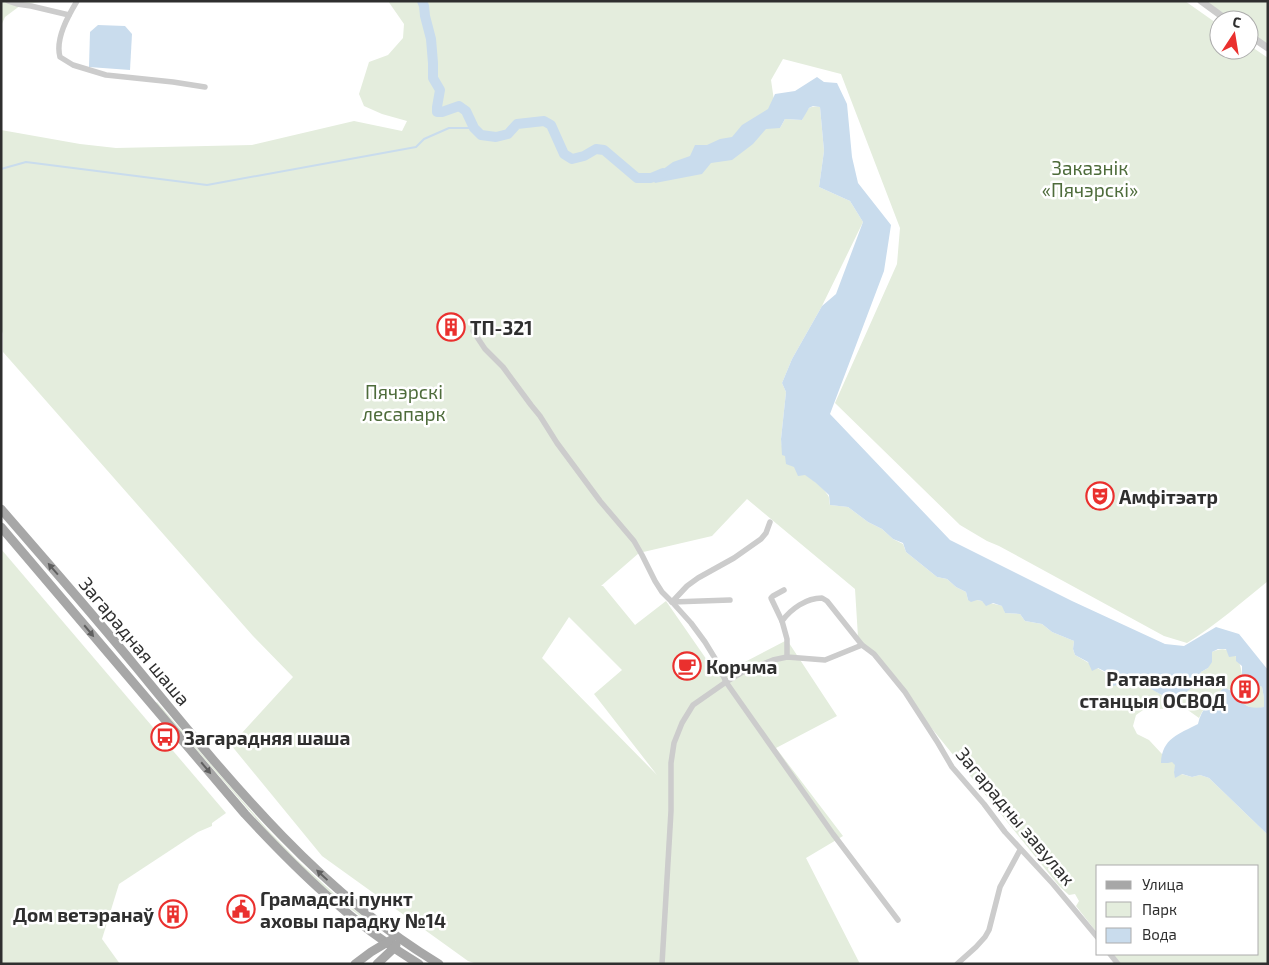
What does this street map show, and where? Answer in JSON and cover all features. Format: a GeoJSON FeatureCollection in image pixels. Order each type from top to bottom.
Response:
{"type":"FeatureCollection","features":[{"type":"Feature","properties":{"kind":"main road","name":"Загарадная шаша"},"geometry":{"type":"LineString","coordinates":[[1,509],[243,793],[294,848],[333,884],[398,938],[439,964]]}},
{"type":"Feature","properties":{"kind":"main road","name":"Загарадная шаша"},"geometry":{"type":"LineString","coordinates":[[1,527],[245,814],[277,849],[306,878],[357,922],[419,964]]}},
{"type":"Feature","properties":{"kind":"main road"},"geometry":{"type":"LineString","coordinates":[[355,964],[386,942],[398,938]]}},
{"type":"Feature","properties":{"kind":"main road"},"geometry":{"type":"LineString","coordinates":[[377,964],[394,948],[398,938]]}},
{"type":"Feature","properties":{"kind":"street"},"geometry":{"type":"LineString","coordinates":[[8,1],[69,15]]}},
{"type":"Feature","properties":{"kind":"street"},"geometry":{"type":"LineString","coordinates":[[77,1],[58,42],[60,56],[73,65],[106,75],[205,87]]}},
{"type":"Feature","properties":{"kind":"street"},"geometry":{"type":"LineString","coordinates":[[1200,1],[1213,10]]}},
{"type":"Feature","properties":{"kind":"street"},"geometry":{"type":"LineString","coordinates":[[473,330],[485,349],[503,367],[540,416],[557,443],[600,501],[634,541],[662,592],[691,623],[705,642],[726,682],[833,834],[898,920]]}},
{"type":"Feature","properties":{"kind":"street"},"geometry":{"type":"LineString","coordinates":[[672,602],[687,586],[698,578],[734,558],[761,539],[766,533],[770,522]]}},
{"type":"Feature","properties":{"kind":"street"},"geometry":{"type":"LineString","coordinates":[[784,590],[771,598],[782,621],[787,639],[787,657]]}},
{"type":"Feature","properties":{"kind":"street","name":"Загарадны завулак"},"geometry":{"type":"LineString","coordinates":[[782,621],[788,614],[809,600],[822,598],[827,601],[862,645],[874,654],[905,692],[952,768],[984,804],[1020,850],[1053,884],[1096,936]]}},
{"type":"Feature","properties":{"kind":"street"},"geometry":{"type":"LineString","coordinates":[[672,602],[730,600]]}},
{"type":"Feature","properties":{"kind":"street"},"geometry":{"type":"LineString","coordinates":[[662,964],[671,811],[671,763],[674,742],[682,723],[693,705],[743,672],[765,663],[787,657],[825,660],[862,645]]}},
{"type":"Feature","properties":{"kind":"street"},"geometry":{"type":"LineString","coordinates":[[957,964],[985,938],[989,930],[1000,887],[1020,850]]}},
{"type":"Feature","properties":{"kind":"green space"},"geometry":{"type":"Polygon","coordinates":[[[1,1],[47,1],[21,5],[5,17],[1,26],[1,1]]]}},
{"type":"Feature","properties":{"kind":"green space","name":"Пячэрскі лесапарк"},"geometry":{"type":"Polygon","coordinates":[[[388,1],[1185,1],[1209,18],[1209,60],[1259,60],[1259,52],[1268,58],[1268,581],[1219,621],[1187,643],[1164,636],[960,525],[835,403],[897,264],[900,228],[841,74],[783,59],[771,80],[778,128],[780,128],[785,119],[802,120],[806,111],[810,108],[820,107],[824,151],[819,187],[850,201],[863,222],[822,306],[792,359],[782,383],[786,392],[781,439],[787,458],[792,465],[821,487],[829,496],[830,505],[848,507],[868,522],[882,529],[893,539],[903,544],[906,552],[937,577],[947,579],[956,587],[966,592],[968,600],[977,600],[1003,606],[1005,613],[1020,614],[1025,621],[1042,624],[1052,632],[1074,641],[1073,649],[1075,655],[1123,683],[1137,683],[1163,696],[1197,681],[1201,672],[1208,668],[1212,652],[1225,649],[1234,654],[1240,663],[1242,676],[1262,687],[1264,707],[1254,709],[1242,703],[1229,689],[1214,697],[1199,718],[1185,708],[1146,708],[1136,715],[1133,726],[1137,734],[1149,740],[1162,754],[1162,763],[1172,761],[1176,765],[1174,772],[1192,777],[1200,775],[1209,778],[1268,835],[1268,964],[1121,964],[1114,955],[1259,955],[1259,865],[1096,865],[1096,931],[1076,906],[1079,901],[1075,894],[1069,895],[1059,886],[858,637],[855,589],[747,499],[712,536],[639,553],[601,586],[603,586],[635,625],[666,601],[718,676],[787,640],[837,716],[776,748],[843,836],[806,858],[860,964],[477,964],[468,961],[322,856],[231,745],[293,677],[253,636],[3,352],[1,328],[1,130],[80,144],[116,148],[252,145],[354,121],[402,131],[407,121],[382,114],[364,106],[359,94],[369,62],[388,55],[403,38],[404,24],[388,1]],[[569,617],[542,658],[657,775],[594,694],[622,670],[569,617]]]}},
{"type":"Feature","properties":{"kind":"green space"},"geometry":{"type":"Polygon","coordinates":[[[1205,1],[1268,1],[1268,45],[1259,39],[1259,10],[1218,10],[1205,1]]]}},
{"type":"Feature","properties":{"kind":"green space"},"geometry":{"type":"Polygon","coordinates":[[[1,549],[226,813],[212,823],[212,826],[198,832],[119,884],[102,939],[120,964],[1,964],[1,549]]]}},
{"type":"Feature","properties":{"kind":"green space"},"geometry":{"type":"Polygon","coordinates":[[[157,702],[267,829],[297,860],[367,921],[337,899],[266,830],[157,702]]]}},
{"type":"Feature","properties":{"kind":"water"},"geometry":{"type":"Polygon","coordinates":[[[98,25],[125,26],[132,34],[130,70],[89,67],[90,32],[98,25]]]}},
{"type":"Feature","properties":{"kind":"water"},"geometry":{"type":"Polygon","coordinates":[[[817,77],[824,82],[837,83],[847,104],[852,157],[858,183],[891,225],[884,271],[830,414],[950,540],[1072,601],[1165,644],[1184,646],[1216,627],[1239,634],[1268,670],[1268,835],[1209,778],[1200,775],[1192,777],[1182,774],[1175,778],[1175,765],[1172,762],[1161,763],[1162,755],[1168,742],[1178,734],[1198,724],[1208,704],[1224,688],[1249,707],[1264,707],[1262,687],[1242,676],[1242,666],[1236,661],[1236,656],[1229,657],[1226,649],[1218,649],[1212,652],[1212,662],[1208,668],[1201,672],[1191,688],[1181,696],[1169,697],[1162,695],[1134,682],[1114,686],[1108,681],[1108,673],[1098,668],[1092,671],[1088,662],[1075,655],[1073,649],[1074,641],[1052,632],[1042,624],[1025,621],[1020,614],[1005,613],[1002,606],[993,603],[986,606],[982,601],[977,600],[971,602],[968,600],[966,592],[956,587],[947,579],[937,577],[906,552],[903,543],[893,539],[882,529],[868,522],[848,507],[830,505],[829,495],[805,475],[798,476],[794,467],[786,464],[785,456],[782,455],[781,439],[786,392],[782,383],[792,359],[822,306],[836,294],[863,222],[850,201],[819,187],[824,151],[820,107],[813,106],[809,108],[802,120],[785,119],[780,128],[766,129],[753,144],[732,160],[711,163],[702,174],[655,183],[651,178],[673,162],[690,156],[695,145],[707,145],[720,139],[732,137],[742,125],[768,109],[775,94],[795,91],[817,77]]]}},
{"type":"Feature","properties":{"kind":"waterway"},"geometry":{"type":"LineString","coordinates":[[422,1],[431,39],[433,78],[440,90],[437,112],[459,106],[466,111],[474,128],[481,135],[496,137],[508,134],[517,124],[544,121],[551,125],[564,154],[572,159],[584,156],[596,149],[604,150],[637,178],[651,178],[663,173]]}},
{"type":"Feature","properties":{"kind":"waterway"},"geometry":{"type":"LineString","coordinates":[[1,169],[26,162],[207,185],[416,147],[424,139],[449,128],[474,128]]}},
{"type":"Feature","properties":{"kind":"place","name":"ТП-321"},"geometry":{"type":"Point","coordinates":[451,327]}},
{"type":"Feature","properties":{"kind":"place","name":"Амфітэатр"},"geometry":{"type":"Point","coordinates":[1100,496]}},
{"type":"Feature","properties":{"kind":"place","name":"Корчма"},"geometry":{"type":"Point","coordinates":[687,666]}},
{"type":"Feature","properties":{"kind":"place","name":"Ратавальная станцыя ОСВОД"},"geometry":{"type":"Point","coordinates":[1245,689]}},
{"type":"Feature","properties":{"kind":"place","name":"Загарадняя шаша"},"geometry":{"type":"Point","coordinates":[165,737]}},
{"type":"Feature","properties":{"kind":"place","name":"Грамадскі пункт аховы парадку №14"},"geometry":{"type":"Point","coordinates":[241,909]}},
{"type":"Feature","properties":{"kind":"place","name":"Дом ветэранаў"},"geometry":{"type":"Point","coordinates":[173,914]}},
{"type":"Feature","properties":{"kind":"park label","name":"Заказнік «Пячэрскі»"},"geometry":{"type":"Point","coordinates":[1090,178]}}]}
